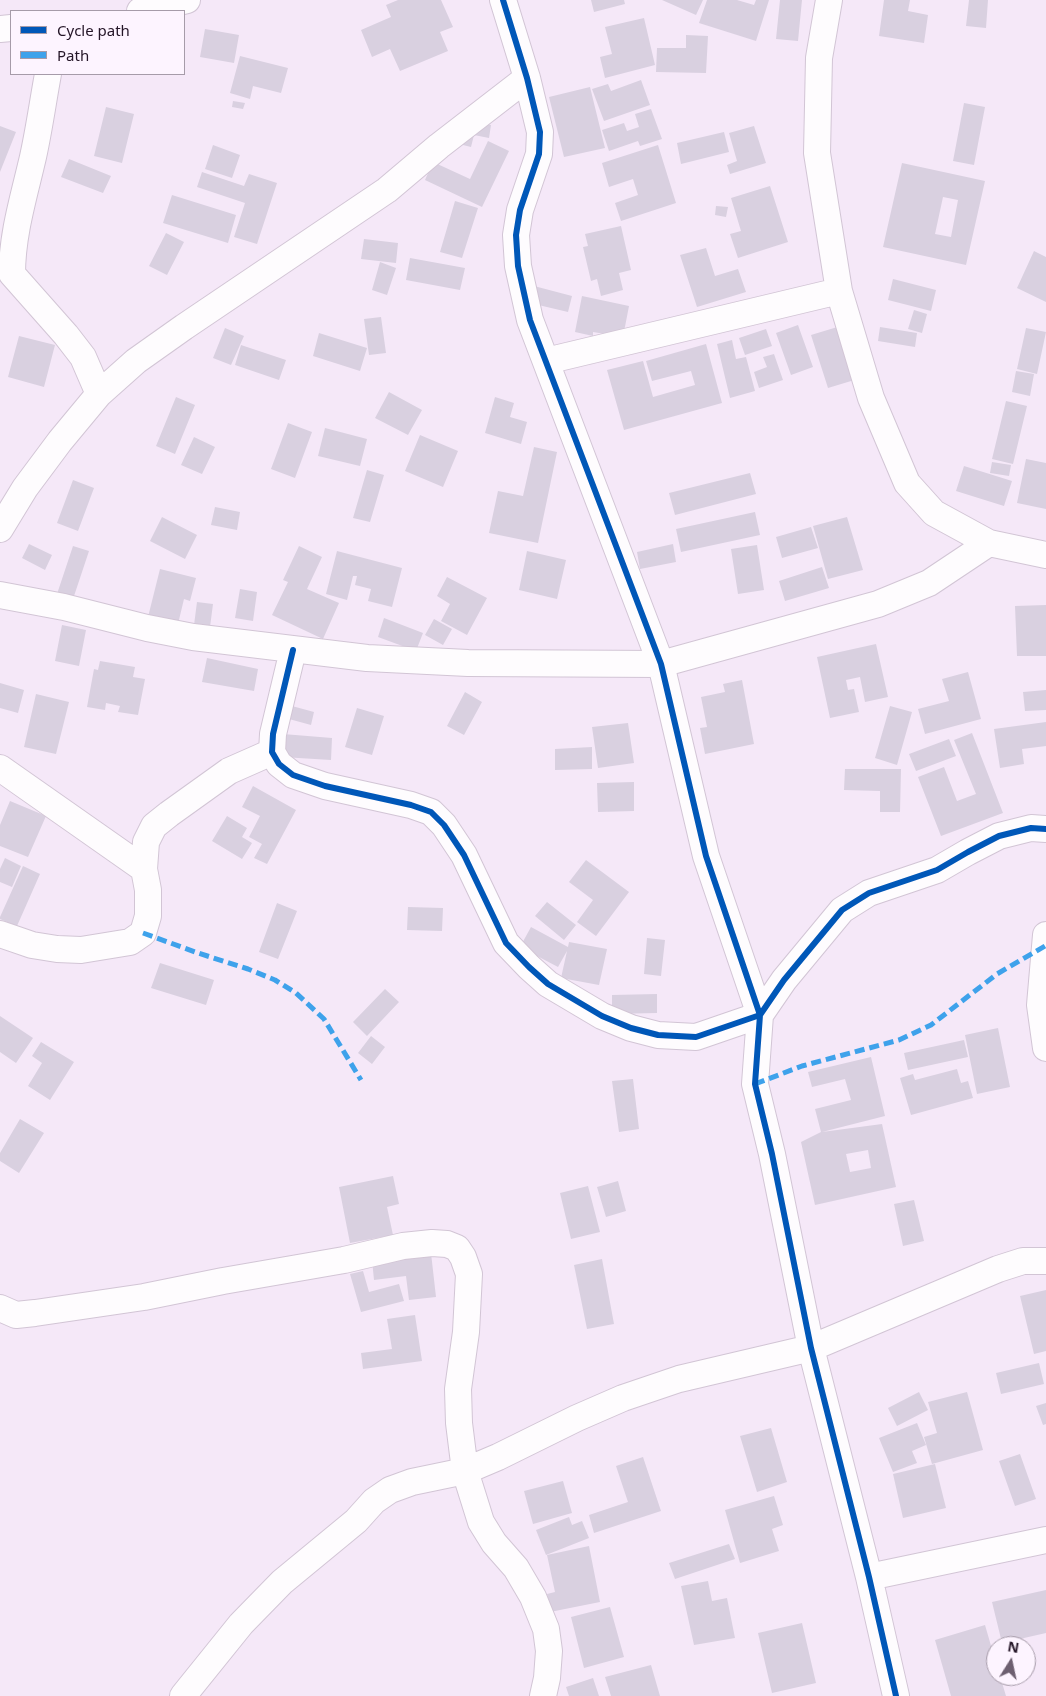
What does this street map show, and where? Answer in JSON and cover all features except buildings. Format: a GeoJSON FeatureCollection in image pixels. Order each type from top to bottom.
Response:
{"type":"FeatureCollection","features":[{"type":"Feature","properties":{"kind":"street"},"geometry":{"type":"LineString","coordinates":[[144,10],[188,0]]}},
{"type":"Feature","properties":{"kind":"street"},"geometry":{"type":"LineString","coordinates":[[503,0],[540,132],[539,154],[520,210],[516,235],[518,266],[530,320],[661,664],[706,856],[760,1015],[755,1084],[772,1154],[811,1348],[869,1577],[894,1694]]}},
{"type":"Feature","properties":{"kind":"street"},"geometry":{"type":"LineString","coordinates":[[829,0],[819,58],[817,153],[839,291],[871,398],[907,483],[934,513],[989,543],[1046,555]]}},
{"type":"Feature","properties":{"kind":"street"},"geometry":{"type":"LineString","coordinates":[[48,75],[34,155],[19,213],[12,252],[12,274],[83,357],[99,394]]}},
{"type":"Feature","properties":{"kind":"street"},"geometry":{"type":"LineString","coordinates":[[0,529],[25,488],[60,442],[99,394],[136,361],[387,190],[439,146],[526,78]]}},
{"type":"Feature","properties":{"kind":"street"},"geometry":{"type":"LineString","coordinates":[[546,360],[839,291]]}},
{"type":"Feature","properties":{"kind":"street"},"geometry":{"type":"LineString","coordinates":[[0,595],[64,607],[175,633],[367,658],[468,663],[661,664],[878,604],[929,583],[989,543]]}},
{"type":"Feature","properties":{"kind":"street"},"geometry":{"type":"LineString","coordinates":[[294,650],[272,734],[272,752],[279,764],[292,775],[325,786],[411,805],[431,812],[444,825],[464,855],[506,943],[529,967],[548,984],[602,1016],[631,1028],[658,1035],[696,1036],[760,1015],[784,980],[842,910],[869,893],[937,870],[1000,836],[1031,828],[1046,829]]}},
{"type":"Feature","properties":{"kind":"street"},"geometry":{"type":"LineString","coordinates":[[0,934],[32,945],[58,949],[81,950],[130,942],[143,933],[148,916],[148,890],[144,869],[146,842],[154,826],[229,771],[272,752]]}},
{"type":"Feature","properties":{"kind":"street"},"geometry":{"type":"LineString","coordinates":[[0,768],[144,869]]}},
{"type":"Feature","properties":{"kind":"street"},"geometry":{"type":"LineString","coordinates":[[1046,935],[1040,1005],[1046,1048]]}},
{"type":"Feature","properties":{"kind":"street"},"geometry":{"type":"LineString","coordinates":[[0,1308],[16,1315],[96,1305],[144,1298],[223,1281],[344,1260],[403,1246],[432,1243],[447,1244],[457,1248],[463,1257],[469,1274],[466,1332],[458,1389],[459,1423],[465,1471],[481,1522],[494,1543],[516,1568],[533,1598],[546,1629],[549,1651],[547,1678],[543,1696]]}},
{"type":"Feature","properties":{"kind":"street"},"geometry":{"type":"LineString","coordinates":[[183,1696],[236,1630],[282,1582],[356,1521],[374,1500],[390,1490],[412,1482],[465,1471],[623,1398],[679,1379],[811,1348],[998,1268],[1023,1261],[1046,1261]]}},
{"type":"Feature","properties":{"kind":"street"},"geometry":{"type":"LineString","coordinates":[[869,1577],[1046,1540]]}},
{"type":"Feature","properties":{"kind":"marked path"},"geometry":{"type":"LineString","coordinates":[[143,933],[248,969],[275,980],[296,993],[324,1019],[361,1080]]}},
{"type":"Feature","properties":{"kind":"marked path"},"geometry":{"type":"LineString","coordinates":[[755,1084],[802,1066],[899,1040],[931,1025],[997,974],[1045,946]]}},
{"type":"Feature","properties":{"kind":"cycle path"},"geometry":{"type":"LineString","coordinates":[[503,0],[527,78],[540,132],[539,154],[520,210],[516,235],[518,266],[530,320],[661,664],[706,856],[760,1015],[755,1084],[772,1154],[811,1348],[869,1577],[896,1696]]}},
{"type":"Feature","properties":{"kind":"cycle path"},"geometry":{"type":"LineString","coordinates":[[293,650],[273,734],[272,752],[279,764],[293,775],[325,786],[411,805],[431,812],[444,825],[464,855],[506,943],[529,967],[548,984],[602,1016],[631,1028],[658,1035],[696,1037],[760,1015],[784,980],[842,910],[869,893],[937,870],[999,836],[1031,828],[1046,829]]}}]}
